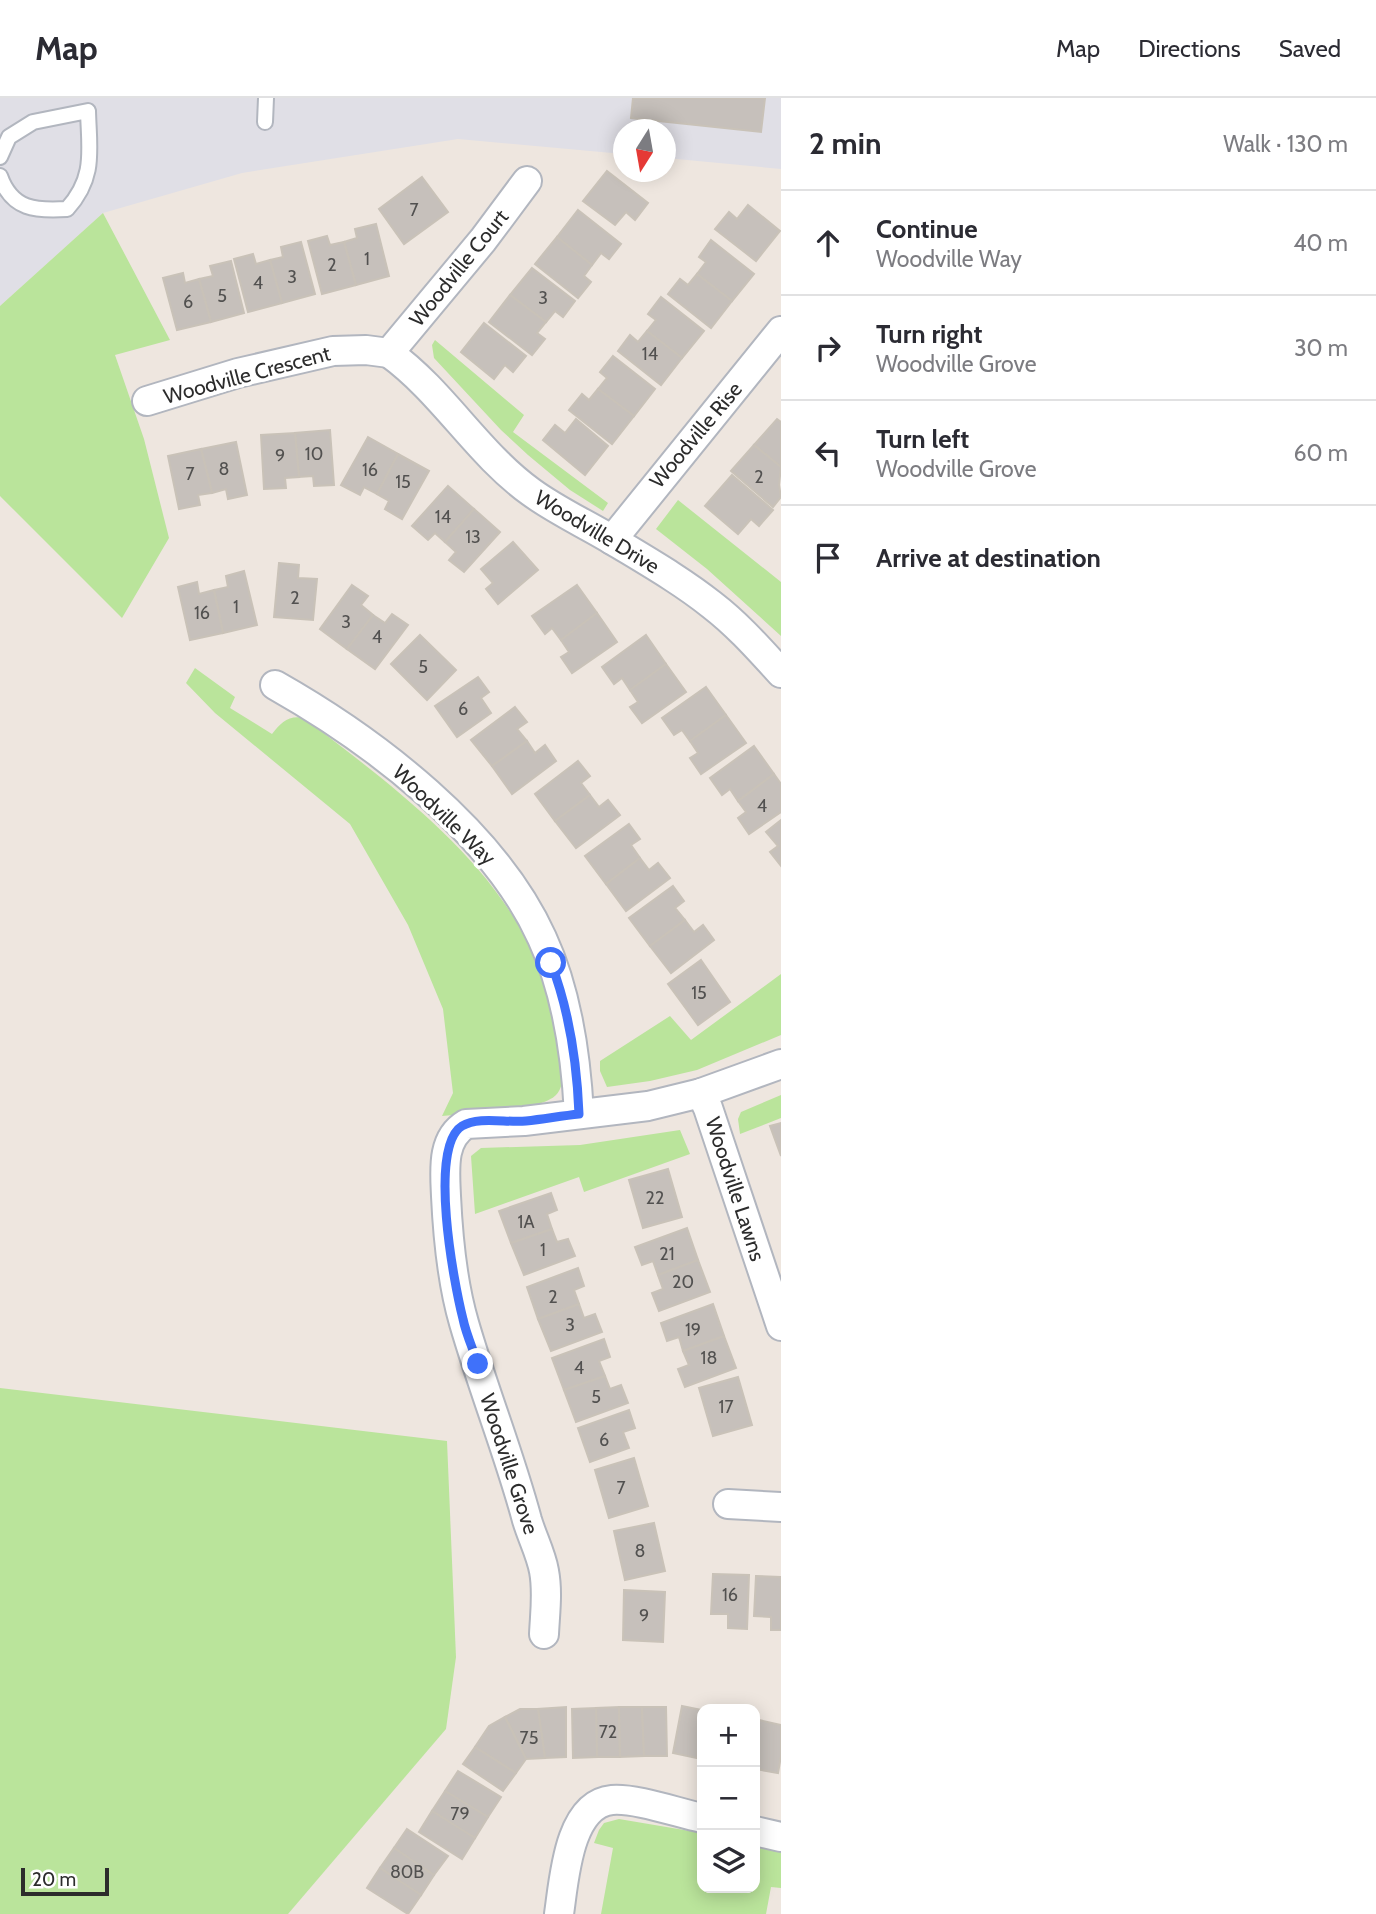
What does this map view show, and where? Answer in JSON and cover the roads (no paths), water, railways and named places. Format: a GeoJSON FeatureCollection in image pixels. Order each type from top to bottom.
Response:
{"type":"FeatureCollection","features":[{"type":"Feature","properties":{"kind":"street","name":"Woodville Court"},"geometry":{"type":"LineString","coordinates":[[389,354],[483,240],[527,181]]}},
{"type":"Feature","properties":{"kind":"street","name":"Woodville Rise"},"geometry":{"type":"LineString","coordinates":[[612,540],[781,331]]}},
{"type":"Feature","properties":{"kind":"street","name":"Woodville Crescent"},"geometry":{"type":"LineString","coordinates":[[147,401],[239,373],[333,351],[366,350],[389,354]]}},
{"type":"Feature","properties":{"kind":"street","name":"Woodville Drive"},"geometry":{"type":"LineString","coordinates":[[389,354],[427,386],[528,490],[711,604],[740,628],[781,673]]}},
{"type":"Feature","properties":{"kind":"street","name":"Woodville Way"},"geometry":{"type":"LineString","coordinates":[[275,685],[316,708],[352,733],[436,801],[493,861],[522,900],[543,940],[564,1001],[579,1114]]}},
{"type":"Feature","properties":{"kind":"street","name":"Woodville Grove"},"geometry":{"type":"LineString","coordinates":[[544,1634],[547,1589],[544,1568],[463,1321],[452,1265],[445,1163],[449,1142],[458,1129],[466,1124],[524,1121],[648,1106],[701,1093],[781,1064]]}},
{"type":"Feature","properties":{"kind":"street","name":"Woodville Lawns"},"geometry":{"type":"LineString","coordinates":[[701,1093],[781,1326]]}},
{"type":"Feature","properties":{"kind":"street"},"geometry":{"type":"LineString","coordinates":[[728,1504],[781,1507]]}},
{"type":"Feature","properties":{"kind":"street"},"geometry":{"type":"LineString","coordinates":[[559,1914],[569,1852],[586,1813],[609,1800],[697,1817]]}},
{"type":"Feature","properties":{"kind":"street"},"geometry":{"type":"LineString","coordinates":[[760,1832],[781,1837]]}},
{"type":"Feature","properties":{"kind":"lane"},"geometry":{"type":"LineString","coordinates":[[265,122],[266,98]]}},
{"type":"Feature","properties":{"kind":"lane"},"geometry":{"type":"LineString","coordinates":[[0,157],[9,137],[33,122],[88,104],[89,169],[81,194],[67,209],[41,210],[20,204],[4,188],[0,176]]}}]}
